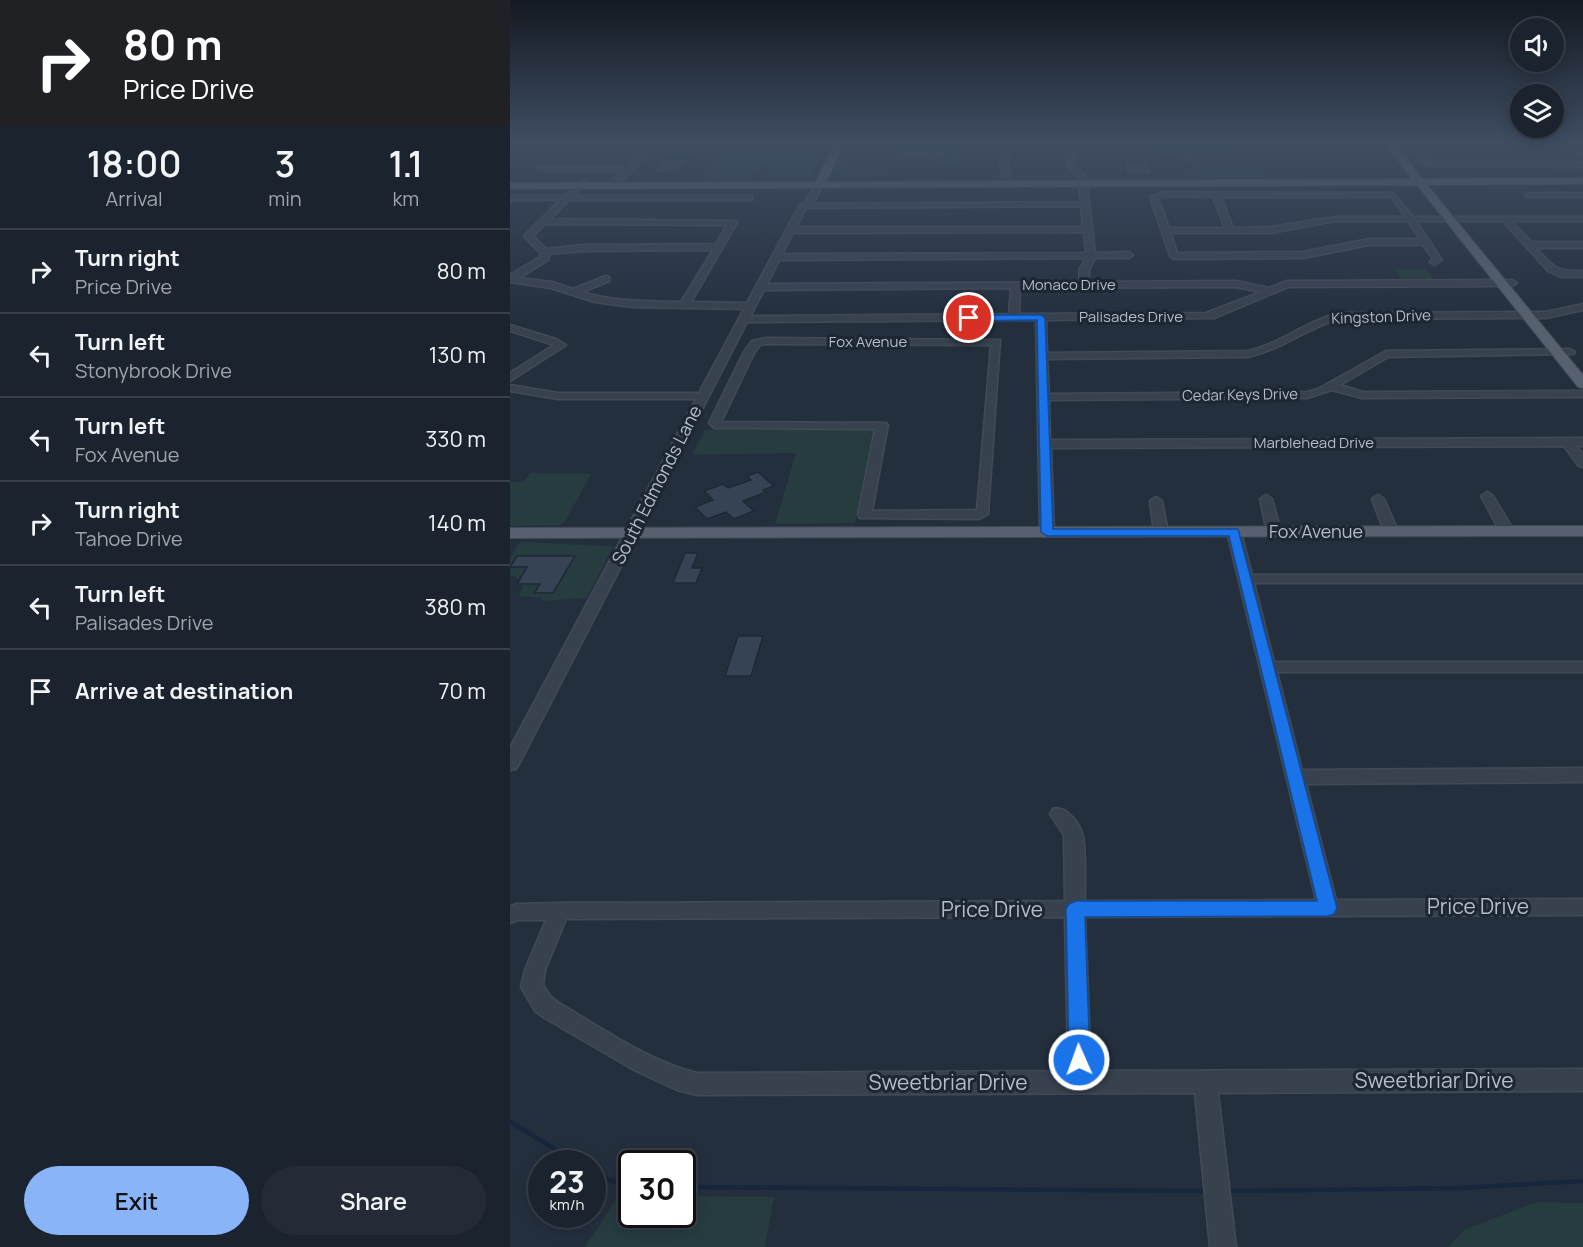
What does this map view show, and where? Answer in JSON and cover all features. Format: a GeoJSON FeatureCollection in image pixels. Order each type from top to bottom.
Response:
{"type":"FeatureCollection","features":[{"type":"Feature","properties":{"kind":"main road"},"geometry":{"type":"LineString","coordinates":[[1440,201],[1512,283],[1533,315]]}},
{"type":"Feature","properties":{"kind":"main road"},"geometry":{"type":"LineString","coordinates":[[1454,219],[1499,282],[1533,315],[1564,352],[1583,384]]}},
{"type":"Feature","properties":{"kind":"main road"},"geometry":{"type":"LineString","coordinates":[[1564,352],[1583,366]]}},
{"type":"Feature","properties":{"kind":"main road","name":"Fox Avenue"},"geometry":{"type":"LineString","coordinates":[[510,533],[632,533],[902,524],[1047,532],[1583,531]]}},
{"type":"Feature","properties":{"kind":"street"},"geometry":{"type":"LineString","coordinates":[[510,279],[541,261],[545,256],[544,252],[528,236],[563,201]]}},
{"type":"Feature","properties":{"kind":"street","name":"South Edmonds Lane"},"geometry":{"type":"LineString","coordinates":[[510,764],[791,230],[803,206],[802,201]]}},
{"type":"Feature","properties":{"kind":"street"},"geometry":{"type":"LineString","coordinates":[[1154,201],[1174,256],[1303,255],[1370,242],[1426,242]]}},
{"type":"Feature","properties":{"kind":"street"},"geometry":{"type":"LineString","coordinates":[[1219,201],[1230,231]]}},
{"type":"Feature","properties":{"kind":"street"},"geometry":{"type":"LineString","coordinates":[[1397,201],[1438,260],[1434,262]]}},
{"type":"Feature","properties":{"kind":"street"},"geometry":{"type":"LineString","coordinates":[[803,206],[1085,204],[1091,256],[1084,270],[1085,284]]}},
{"type":"Feature","properties":{"kind":"street"},"geometry":{"type":"LineString","coordinates":[[1165,231],[1271,230],[1321,219],[1583,219]]}},
{"type":"Feature","properties":{"kind":"street"},"geometry":{"type":"LineString","coordinates":[[1505,219],[1556,272],[1583,274]]}},
{"type":"Feature","properties":{"kind":"street"},"geometry":{"type":"LineString","coordinates":[[542,221],[733,223],[684,305]]}},
{"type":"Feature","properties":{"kind":"street"},"geometry":{"type":"LineString","coordinates":[[791,230],[1088,229]]}},
{"type":"Feature","properties":{"kind":"street"},"geometry":{"type":"LineString","coordinates":[[1529,245],[1583,245]]}},
{"type":"Feature","properties":{"kind":"street"},"geometry":{"type":"LineString","coordinates":[[544,252],[583,248],[717,247]]}},
{"type":"Feature","properties":{"kind":"street"},"geometry":{"type":"LineString","coordinates":[[777,257],[1129,255]]}},
{"type":"Feature","properties":{"kind":"street"},"geometry":{"type":"LineString","coordinates":[[510,279],[552,285],[610,302],[751,306]]}},
{"type":"Feature","properties":{"kind":"street"},"geometry":{"type":"LineString","coordinates":[[573,292],[606,279]]}},
{"type":"Feature","properties":{"kind":"street","name":"Palisades Drive"},"geometry":{"type":"LineString","coordinates":[[744,319],[1206,316],[1214,315],[1287,284],[1512,283]]}},
{"type":"Feature","properties":{"kind":"street"},"geometry":{"type":"LineString","coordinates":[[1014,318],[1016,285]]}},
{"type":"Feature","properties":{"kind":"street","name":"Monaco Drive"},"geometry":{"type":"LineString","coordinates":[[761,287],[1246,285],[1268,291]]}},
{"type":"Feature","properties":{"kind":"street","name":"Kingston Drive"},"geometry":{"type":"LineString","coordinates":[[1042,356],[1248,354],[1272,348],[1325,319],[1338,316],[1533,315],[1558,314],[1583,307]]}},
{"type":"Feature","properties":{"kind":"street"},"geometry":{"type":"LineString","coordinates":[[1571,310],[1583,315]]}},
{"type":"Feature","properties":{"kind":"street"},"geometry":{"type":"LineString","coordinates":[[1041,318],[1047,532]]}},
{"type":"Feature","properties":{"kind":"street"},"geometry":{"type":"LineString","coordinates":[[510,328],[538,338],[557,341],[561,345],[510,378]]}},
{"type":"Feature","properties":{"kind":"street","name":"Fox Avenue"},"geometry":{"type":"LineString","coordinates":[[720,413],[715,423],[718,426],[882,425],[865,515],[902,524],[978,515],[983,511],[996,342],[765,341],[756,343],[749,352],[727,352]]}},
{"type":"Feature","properties":{"kind":"street"},"geometry":{"type":"LineString","coordinates":[[695,412],[720,413],[749,352]]}},
{"type":"Feature","properties":{"kind":"street","name":"Cedar Keys Drive"},"geometry":{"type":"LineString","coordinates":[[1044,397],[1307,395],[1332,386],[1386,354],[1564,352]]}},
{"type":"Feature","properties":{"kind":"street"},"geometry":{"type":"LineString","coordinates":[[1332,386],[1362,395],[1583,394]]}},
{"type":"Feature","properties":{"kind":"street"},"geometry":{"type":"LineString","coordinates":[[510,388],[558,396],[704,396]]}},
{"type":"Feature","properties":{"kind":"street"},"geometry":{"type":"LineString","coordinates":[[1567,442],[1583,462]]}},
{"type":"Feature","properties":{"kind":"street","name":"Marblehead Drive"},"geometry":{"type":"LineString","coordinates":[[1044,444],[1583,442]]}},
{"type":"Feature","properties":{"kind":"street"},"geometry":{"type":"LineString","coordinates":[[1487,496],[1507,531]]}},
{"type":"Feature","properties":{"kind":"street"},"geometry":{"type":"LineString","coordinates":[[1266,499],[1275,532]]}},
{"type":"Feature","properties":{"kind":"street"},"geometry":{"type":"LineString","coordinates":[[1378,499],[1391,531]]}},
{"type":"Feature","properties":{"kind":"street"},"geometry":{"type":"LineString","coordinates":[[1156,501],[1161,532]]}},
{"type":"Feature","properties":{"kind":"street"},"geometry":{"type":"LineString","coordinates":[[1234,532],[1328,908]]}},
{"type":"Feature","properties":{"kind":"street"},"geometry":{"type":"LineString","coordinates":[[1246,579],[1583,579]]}},
{"type":"Feature","properties":{"kind":"street"},"geometry":{"type":"LineString","coordinates":[[1268,667],[1583,667]]}},
{"type":"Feature","properties":{"kind":"street"},"geometry":{"type":"LineString","coordinates":[[1296,777],[1583,775]]}},
{"type":"Feature","properties":{"kind":"street"},"geometry":{"type":"LineString","coordinates":[[1059,814],[1074,834],[1080,1082]]}},
{"type":"Feature","properties":{"kind":"street","name":"Price Drive"},"geometry":{"type":"LineString","coordinates":[[510,915],[517,912],[560,911],[1583,907]]}},
{"type":"Feature","properties":{"kind":"street","name":"Sweetbriar Drive"},"geometry":{"type":"LineString","coordinates":[[560,911],[535,970],[532,987],[543,1004],[644,1063],[677,1079],[697,1084],[1583,1080]]}},
{"type":"Feature","properties":{"kind":"street"},"geometry":{"type":"LineString","coordinates":[[1205,1082],[1223,1247]]}},
{"type":"Feature","properties":{"kind":"green space"},"geometry":{"type":"Polygon","coordinates":[[[1394,269],[1426,269],[1434,280],[1403,281],[1394,269]]]}},
{"type":"Feature","properties":{"kind":"green space"},"geometry":{"type":"Polygon","coordinates":[[[874,429],[855,523],[775,524],[796,453],[692,455],[705,430],[874,429]]]}},
{"type":"Feature","properties":{"kind":"green space"},"geometry":{"type":"Polygon","coordinates":[[[531,473],[586,473],[591,475],[565,521],[560,525],[510,526],[510,482],[522,482],[531,473]]]}},
{"type":"Feature","properties":{"kind":"green space"},"geometry":{"type":"Polygon","coordinates":[[[520,542],[613,547],[587,598],[541,601],[542,598],[519,596],[523,586],[515,576],[510,575],[510,558],[520,542]]]}},
{"type":"Feature","properties":{"kind":"green space"},"geometry":{"type":"Polygon","coordinates":[[[696,1196],[774,1197],[765,1247],[585,1247],[597,1228],[606,1228],[606,1215],[618,1197],[618,1228],[696,1228],[696,1196]]]}},
{"type":"Feature","properties":{"kind":"green space"},"geometry":{"type":"Polygon","coordinates":[[[1536,1202],[1583,1203],[1583,1247],[1448,1247],[1464,1230],[1536,1202]]]}},
{"type":"Feature","properties":{"kind":"building"},"geometry":{"type":"Polygon","coordinates":[[[758,472],[774,486],[763,490],[766,492],[743,501],[754,511],[734,519],[726,512],[707,519],[695,507],[713,500],[704,491],[723,484],[728,488],[751,480],[747,476],[758,472]]]}},
{"type":"Feature","properties":{"kind":"building"},"geometry":{"type":"Polygon","coordinates":[[[685,553],[698,553],[692,568],[702,568],[696,583],[673,583],[685,553]]]}},
{"type":"Feature","properties":{"kind":"building"},"geometry":{"type":"Polygon","coordinates":[[[517,556],[575,556],[553,593],[534,593],[540,584],[517,584],[527,567],[510,567],[517,556]]]}},
{"type":"Feature","properties":{"kind":"building"},"geometry":{"type":"Polygon","coordinates":[[[738,636],[763,636],[751,676],[725,676],[738,636]]]}},
{"type":"Feature","properties":{"kind":"waterway"},"geometry":{"type":"LineString","coordinates":[[510,1122],[557,1150]]}},
{"type":"Feature","properties":{"kind":"waterway"},"geometry":{"type":"LineString","coordinates":[[606,1179],[618,1183]]}},
{"type":"Feature","properties":{"kind":"waterway"},"geometry":{"type":"LineString","coordinates":[[1231,1191],[1459,1188],[1583,1181]]}},
{"type":"Feature","properties":{"kind":"waterway"},"geometry":{"type":"LineString","coordinates":[[696,1187],[1204,1191]]}},
{"type":"Feature","properties":{"kind":"route"},"geometry":{"type":"LineString","coordinates":[[969,318],[1041,318],[1047,532],[1234,532],[1328,908],[1076,909],[1079,1060]]}}]}
